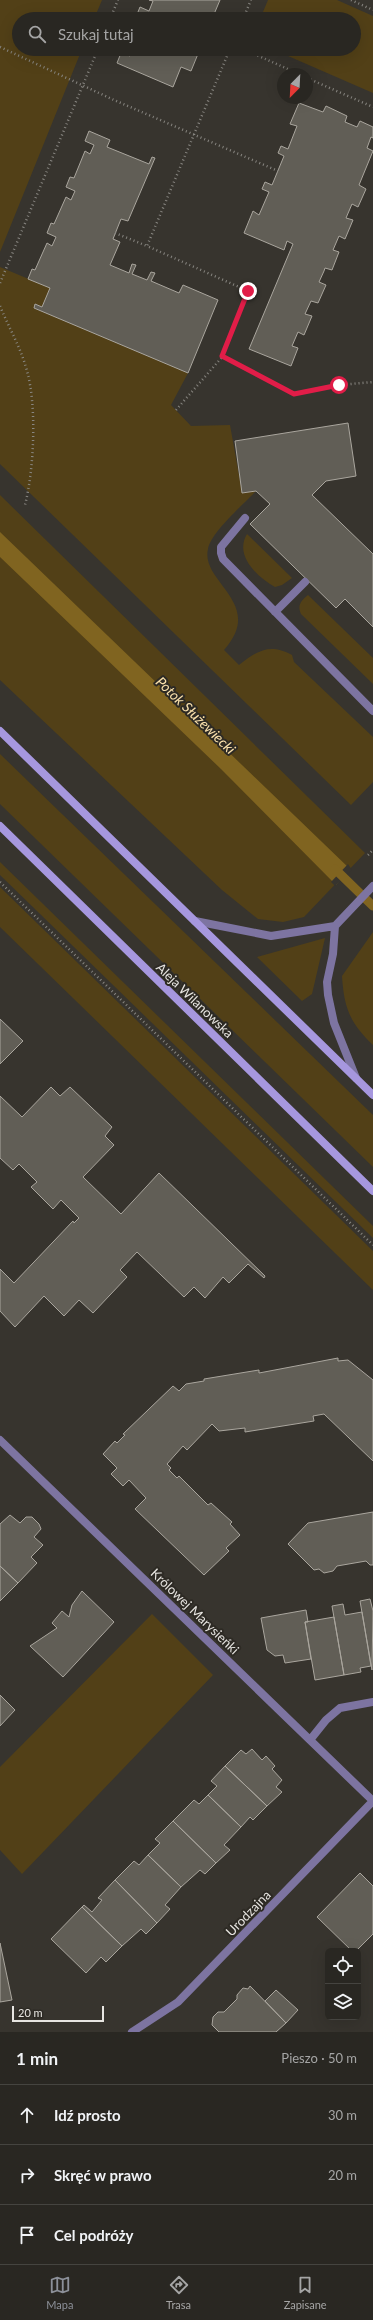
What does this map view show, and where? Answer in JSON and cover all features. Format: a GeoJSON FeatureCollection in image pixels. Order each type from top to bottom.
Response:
{"type":"FeatureCollection","features":[{"type":"Feature","properties":{"kind":"main road"},"geometry":{"type":"LineString","coordinates":[[0,731],[373,1095]]}},
{"type":"Feature","properties":{"kind":"main road","name":"Aleja Wilanowska"},"geometry":{"type":"LineString","coordinates":[[0,826],[373,1191]]}},
{"type":"Feature","properties":{"kind":"street"},"geometry":{"type":"LineString","coordinates":[[245,518],[224,542],[221,553],[228,564],[373,711]]}},
{"type":"Feature","properties":{"kind":"street"},"geometry":{"type":"LineString","coordinates":[[275,612],[305,582]]}},
{"type":"Feature","properties":{"kind":"street"},"geometry":{"type":"LineString","coordinates":[[356,1078],[334,1023],[328,995],[327,982],[333,954],[336,926],[373,886]]}},
{"type":"Feature","properties":{"kind":"street"},"geometry":{"type":"LineString","coordinates":[[195,921],[271,936],[315,927],[336,926]]}},
{"type":"Feature","properties":{"kind":"street","name":"Królowej Marysieńki"},"geometry":{"type":"LineString","coordinates":[[0,1440],[373,1801]]}},
{"type":"Feature","properties":{"kind":"street"},"geometry":{"type":"LineString","coordinates":[[310,1740],[326,1720],[340,1708],[373,1702]]}},
{"type":"Feature","properties":{"kind":"street","name":"Urodzajna"},"geometry":{"type":"LineString","coordinates":[[132,2032],[178,2002],[373,1801]]}},
{"type":"Feature","properties":{"kind":"path"},"geometry":{"type":"LineString","coordinates":[[113,12],[118,0]]}},
{"type":"Feature","properties":{"kind":"path"},"geometry":{"type":"LineString","coordinates":[[246,12],[251,0]]}},
{"type":"Feature","properties":{"kind":"path"},"geometry":{"type":"LineString","coordinates":[[351,0],[373,10]]}},
{"type":"Feature","properties":{"kind":"path"},"geometry":{"type":"LineString","coordinates":[[0,47],[12,53]]}},
{"type":"Feature","properties":{"kind":"path"},"geometry":{"type":"LineString","coordinates":[[19,56],[82,86],[278,171]]}},
{"type":"Feature","properties":{"kind":"path"},"geometry":{"type":"LineString","coordinates":[[0,283],[95,56]]}},
{"type":"Feature","properties":{"kind":"path"},"geometry":{"type":"LineString","coordinates":[[147,246],[227,56]]}},
{"type":"Feature","properties":{"kind":"path"},"geometry":{"type":"LineString","coordinates":[[259,56],[286,68]]}},
{"type":"Feature","properties":{"kind":"path"},"geometry":{"type":"LineString","coordinates":[[313,81],[373,107]]}},
{"type":"Feature","properties":{"kind":"path"},"geometry":{"type":"LineString","coordinates":[[115,233],[248,291],[222,356],[176,410]]}},
{"type":"Feature","properties":{"kind":"path"},"geometry":{"type":"LineString","coordinates":[[0,306],[17,341],[28,372],[32,402],[30,484],[25,505]]}},
{"type":"Feature","properties":{"kind":"path"},"geometry":{"type":"LineString","coordinates":[[222,356],[294,394],[339,385],[373,382]]}},
{"type":"Feature","properties":{"kind":"path"},"geometry":{"type":"LineString","coordinates":[[368,855],[373,850]]}},
{"type":"Feature","properties":{"kind":"path"},"geometry":{"type":"LineString","coordinates":[[0,882],[373,1245]]}},
{"type":"Feature","properties":{"kind":"shaded area"},"geometry":{"type":"Polygon","coordinates":[[[0,0],[102,0],[97,12],[12,12],[12,56],[79,56],[0,252],[0,0]]]}},
{"type":"Feature","properties":{"kind":"shaded area"},"geometry":{"type":"Polygon","coordinates":[[[268,0],[337,0],[373,16],[373,93],[288,56],[361,56],[361,12],[263,12],[268,0]]]}},
{"type":"Feature","properties":{"kind":"shaded area"},"geometry":{"type":"Polygon","coordinates":[[[0,267],[50,288],[42,307],[35,304],[34,308],[188,373],[171,405],[191,426],[230,425],[242,492],[256,491],[221,527],[210,542],[208,549],[208,561],[213,572],[229,594],[235,606],[238,619],[235,634],[224,650],[239,665],[252,655],[264,650],[277,649],[292,655],[294,662],[373,737],[373,782],[351,805],[0,464],[0,267]]]}},
{"type":"Feature","properties":{"kind":"shaded area"},"geometry":{"type":"Polygon","coordinates":[[[0,495],[365,853],[304,917],[283,922],[258,919],[222,890],[0,680],[0,495]]]}},
{"type":"Feature","properties":{"kind":"shaded area"},"geometry":{"type":"Polygon","coordinates":[[[0,532],[350,869],[336,885],[221,769],[0,557],[0,532]]]}},
{"type":"Feature","properties":{"kind":"shaded area"},"geometry":{"type":"Polygon","coordinates":[[[247,534],[292,578],[282,585],[275,587],[261,577],[249,565],[245,557],[243,550],[247,534]]]}},
{"type":"Feature","properties":{"kind":"shaded area"},"geometry":{"type":"Polygon","coordinates":[[[308,595],[373,658],[373,684],[301,614],[299,608],[300,603],[308,595]]]}},
{"type":"Feature","properties":{"kind":"shaded area"},"geometry":{"type":"Polygon","coordinates":[[[0,754],[373,1115],[373,1167],[0,804],[0,754]]]}},
{"type":"Feature","properties":{"kind":"shaded area"},"geometry":{"type":"Polygon","coordinates":[[[0,862],[373,1226],[373,1238],[0,875],[0,862]]]}},
{"type":"Feature","properties":{"kind":"shaded area"},"geometry":{"type":"Polygon","coordinates":[[[0,887],[373,1251],[373,1290],[0,927],[0,887]]]}},
{"type":"Feature","properties":{"kind":"shaded area"},"geometry":{"type":"Polygon","coordinates":[[[373,932],[373,1045],[359,1029],[350,1014],[344,997],[342,976],[373,932]]]}},
{"type":"Feature","properties":{"kind":"shaded area"},"geometry":{"type":"Polygon","coordinates":[[[325,938],[312,994],[302,1001],[257,957],[325,938]]]}},
{"type":"Feature","properties":{"kind":"shaded area"},"geometry":{"type":"Polygon","coordinates":[[[152,1614],[213,1675],[22,1874],[0,1850],[0,1767],[152,1614]]]}},
{"type":"Feature","properties":{"kind":"pier"},"geometry":{"type":"Polygon","coordinates":[[[348,864],[352,870],[335,886],[331,882],[348,864]]]}},
{"type":"Feature","properties":{"kind":"building"},"geometry":{"type":"Polygon","coordinates":[[[149,0],[220,0],[215,12],[138,12],[140,7],[149,11],[153,1],[149,0]]]}},
{"type":"Feature","properties":{"kind":"building"},"geometry":{"type":"Polygon","coordinates":[[[120,56],[197,56],[191,71],[181,67],[173,87],[117,63],[120,56]]]}},
{"type":"Feature","properties":{"kind":"building"},"geometry":{"type":"Polygon","coordinates":[[[299,104],[302,104],[323,112],[326,106],[347,116],[345,122],[357,127],[360,121],[373,127],[373,138],[371,137],[367,148],[373,151],[359,185],[366,189],[358,207],[352,204],[346,218],[353,220],[345,239],[339,236],[333,250],[339,252],[332,270],[325,268],[319,282],[326,285],[318,303],[311,301],[305,314],[312,316],[304,335],[298,332],[292,346],[298,348],[291,366],[249,349],[293,244],[287,241],[284,250],[244,233],[253,211],[259,215],[269,192],[262,189],[265,182],[272,185],[284,156],[278,153],[281,146],[288,149],[297,126],[290,124],[299,104]]]}},
{"type":"Feature","properties":{"kind":"building"},"geometry":{"type":"Polygon","coordinates":[[[89,131],[110,140],[107,147],[149,164],[152,157],[155,158],[128,221],[121,219],[113,239],[120,242],[110,265],[129,273],[132,264],[136,265],[132,274],[147,280],[151,272],[155,273],[151,281],[179,293],[183,285],[218,300],[188,373],[34,308],[35,304],[42,307],[50,288],[28,279],[32,269],[35,270],[47,243],[52,246],[56,237],[47,233],[51,223],[54,224],[66,197],[71,200],[75,191],[66,187],[70,177],[74,178],[85,151],[90,154],[94,145],[85,141],[89,131]]]}},
{"type":"Feature","properties":{"kind":"building"},"geometry":{"type":"Polygon","coordinates":[[[348,423],[356,476],[326,481],[312,495],[373,554],[373,627],[345,599],[336,608],[250,524],[270,504],[256,491],[242,493],[235,441],[348,423]]]}},
{"type":"Feature","properties":{"kind":"building"},"geometry":{"type":"Polygon","coordinates":[[[0,1019],[23,1041],[0,1064],[0,1019]]]}},
{"type":"Feature","properties":{"kind":"building"},"geometry":{"type":"Polygon","coordinates":[[[51,1087],[60,1096],[70,1087],[112,1127],[105,1136],[114,1145],[83,1177],[121,1214],[159,1173],[265,1276],[264,1278],[248,1264],[229,1283],[223,1277],[205,1298],[194,1287],[184,1297],[137,1252],[120,1270],[127,1277],[93,1313],[79,1300],[64,1316],[44,1296],[15,1327],[0,1311],[0,1269],[14,1283],[73,1221],[74,1223],[79,1218],[61,1200],[53,1209],[31,1187],[37,1182],[19,1164],[13,1170],[0,1158],[0,1096],[22,1117],[51,1087]]]}},
{"type":"Feature","properties":{"kind":"building"},"geometry":{"type":"Polygon","coordinates":[[[338,1358],[338,1361],[348,1360],[373,1380],[373,1461],[324,1414],[313,1416],[314,1421],[245,1432],[245,1428],[219,1431],[212,1424],[187,1450],[183,1446],[167,1464],[171,1468],[169,1470],[177,1478],[179,1476],[208,1505],[211,1503],[232,1522],[230,1524],[240,1535],[226,1548],[229,1551],[204,1575],[135,1509],[146,1498],[129,1480],[123,1486],[111,1474],[117,1468],[103,1454],[115,1441],[117,1443],[125,1435],[123,1434],[173,1386],[179,1391],[186,1384],[204,1381],[204,1379],[259,1370],[259,1373],[338,1358]]]}},
{"type":"Feature","properties":{"kind":"building"},"geometry":{"type":"Polygon","coordinates":[[[373,1512],[373,1565],[370,1565],[366,1561],[337,1566],[333,1571],[324,1573],[319,1569],[314,1570],[288,1544],[308,1523],[373,1512]]]}},
{"type":"Feature","properties":{"kind":"building"},"geometry":{"type":"Polygon","coordinates":[[[10,1515],[20,1523],[26,1517],[32,1517],[39,1524],[41,1529],[34,1537],[43,1545],[31,1557],[37,1563],[18,1583],[0,1566],[0,1524],[10,1515]]]}},
{"type":"Feature","properties":{"kind":"building"},"geometry":{"type":"Polygon","coordinates":[[[0,1566],[18,1583],[0,1601],[0,1566]]]}},
{"type":"Feature","properties":{"kind":"building"},"geometry":{"type":"Polygon","coordinates":[[[82,1591],[114,1622],[63,1677],[30,1646],[57,1628],[52,1623],[62,1611],[69,1617],[72,1605],[82,1591]]]}},
{"type":"Feature","properties":{"kind":"building"},"geometry":{"type":"Polygon","coordinates":[[[370,1599],[373,1611],[372,1670],[360,1601],[370,1599]]]}},
{"type":"Feature","properties":{"kind":"building"},"geometry":{"type":"Polygon","coordinates":[[[343,1604],[345,1615],[362,1612],[371,1666],[360,1668],[361,1672],[344,1675],[332,1606],[343,1604]]]}},
{"type":"Feature","properties":{"kind":"building"},"geometry":{"type":"Polygon","coordinates":[[[306,1610],[308,1622],[305,1622],[311,1659],[285,1663],[283,1655],[275,1656],[267,1650],[261,1618],[306,1610]]]}},
{"type":"Feature","properties":{"kind":"building"},"geometry":{"type":"Polygon","coordinates":[[[334,1617],[344,1675],[315,1680],[305,1622],[334,1617]]]}},
{"type":"Feature","properties":{"kind":"building"},"geometry":{"type":"Polygon","coordinates":[[[0,1695],[15,1710],[0,1726],[0,1695]]]}},
{"type":"Feature","properties":{"kind":"building"},"geometry":{"type":"Polygon","coordinates":[[[252,1749],[262,1760],[266,1756],[275,1766],[272,1769],[282,1780],[276,1787],[282,1792],[267,1806],[225,1766],[241,1750],[246,1754],[252,1749]]]}},
{"type":"Feature","properties":{"kind":"building"},"geometry":{"type":"Polygon","coordinates":[[[225,1766],[267,1806],[253,1820],[250,1817],[241,1827],[208,1795],[217,1786],[211,1781],[225,1766]]]}},
{"type":"Feature","properties":{"kind":"building"},"geometry":{"type":"Polygon","coordinates":[[[208,1795],[241,1827],[224,1845],[230,1850],[216,1863],[173,1821],[194,1800],[199,1804],[208,1795]]]}},
{"type":"Feature","properties":{"kind":"building"},"geometry":{"type":"Polygon","coordinates":[[[173,1821],[216,1863],[205,1874],[200,1870],[181,1887],[148,1855],[160,1843],[155,1839],[173,1821]]]}},
{"type":"Feature","properties":{"kind":"building"},"geometry":{"type":"Polygon","coordinates":[[[148,1855],[181,1887],[165,1905],[170,1909],[157,1923],[115,1880],[134,1861],[139,1865],[148,1855]]]}},
{"type":"Feature","properties":{"kind":"building"},"geometry":{"type":"Polygon","coordinates":[[[360,1873],[373,1886],[373,1934],[359,1948],[349,1948],[317,1917],[360,1873]]]}},
{"type":"Feature","properties":{"kind":"building"},"geometry":{"type":"Polygon","coordinates":[[[115,1880],[157,1923],[146,1934],[141,1929],[122,1946],[82,1907],[84,1905],[92,1912],[102,1900],[98,1898],[115,1880]]]}},
{"type":"Feature","properties":{"kind":"building"},"geometry":{"type":"Polygon","coordinates":[[[82,1907],[122,1946],[106,1962],[101,1957],[86,1973],[51,1939],[82,1907]]]}},
{"type":"Feature","properties":{"kind":"building"},"geometry":{"type":"Polygon","coordinates":[[[0,1943],[12,2000],[0,2002],[0,1943]]]}},
{"type":"Feature","properties":{"kind":"building"},"geometry":{"type":"Polygon","coordinates":[[[250,1986],[286,2023],[276,2032],[219,2032],[212,2025],[213,2017],[218,2012],[224,2012],[237,1999],[237,1995],[243,1988],[248,1989],[250,1986]]]}},
{"type":"Feature","properties":{"kind":"building"},"geometry":{"type":"Polygon","coordinates":[[[276,1990],[298,2010],[286,2023],[265,2001],[276,1990]]]}},
{"type":"Feature","properties":{"kind":"waterway","name":"Potok Służewiecki"},"geometry":{"type":"LineString","coordinates":[[335,869],[373,906]]}},
{"type":"Feature","properties":{"kind":"route"},"geometry":{"type":"LineString","coordinates":[[248,291],[222,356],[294,394],[339,385]]}}]}
